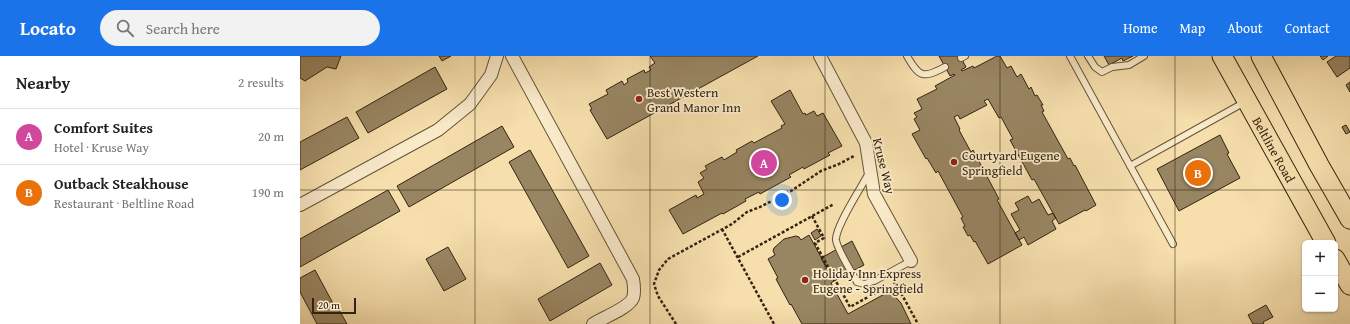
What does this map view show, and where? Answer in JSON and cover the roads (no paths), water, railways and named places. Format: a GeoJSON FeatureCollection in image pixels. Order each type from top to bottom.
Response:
{"type":"FeatureCollection","features":[{"type":"Feature","properties":{"kind":"main road","name":"Beltline Road"},"geometry":{"type":"LineString","coordinates":[[1222,56],[1324,240]]}},
{"type":"Feature","properties":{"kind":"main road"},"geometry":{"type":"LineString","coordinates":[[1261,56],[1350,219]]}},
{"type":"Feature","properties":{"kind":"main road"},"geometry":{"type":"LineString","coordinates":[[1338,264],[1350,285]]}},
{"type":"Feature","properties":{"kind":"street"},"geometry":{"type":"LineString","coordinates":[[300,206],[438,130],[470,104],[491,75],[497,56]]}},
{"type":"Feature","properties":{"kind":"street"},"geometry":{"type":"LineString","coordinates":[[512,56],[633,278],[635,288],[633,298],[628,304],[592,324]]}},
{"type":"Feature","properties":{"kind":"street","name":"Kruse Way"},"geometry":{"type":"LineString","coordinates":[[820,56],[866,143],[874,194],[911,261]]}},
{"type":"Feature","properties":{"kind":"lane"},"geometry":{"type":"LineString","coordinates":[[907,56],[914,69],[923,74],[933,74],[945,67]]}},
{"type":"Feature","properties":{"kind":"lane"},"geometry":{"type":"LineString","coordinates":[[1070,56],[1173,244]]}},
{"type":"Feature","properties":{"kind":"lane"},"geometry":{"type":"LineString","coordinates":[[1088,56],[1095,67],[1102,72],[1112,67],[1129,65],[1144,56]]}},
{"type":"Feature","properties":{"kind":"lane"},"geometry":{"type":"LineString","coordinates":[[1130,166],[1246,101]]}},
{"type":"Feature","properties":{"kind":"lane"},"geometry":{"type":"LineString","coordinates":[[870,171],[839,227],[836,241],[838,248],[857,282],[864,284],[874,281],[911,261]]}},
{"type":"Feature","properties":{"kind":"place","name":"Best Western Grand Manor Inn"},"geometry":{"type":"Point","coordinates":[639,99]}},
{"type":"Feature","properties":{"kind":"place","name":"Courtyard Eugene Springfield"},"geometry":{"type":"Point","coordinates":[954,162]}},
{"type":"Feature","properties":{"kind":"place","name":"Comfort Suites"},"geometry":{"type":"Point","coordinates":[764,163]}},
{"type":"Feature","properties":{"kind":"place","name":"Outback Steakhouse"},"geometry":{"type":"Point","coordinates":[1198,173]}},
{"type":"Feature","properties":{"kind":"place","name":"Holiday Inn Express Eugene - Springfield"},"geometry":{"type":"Point","coordinates":[805,280]}}]}
